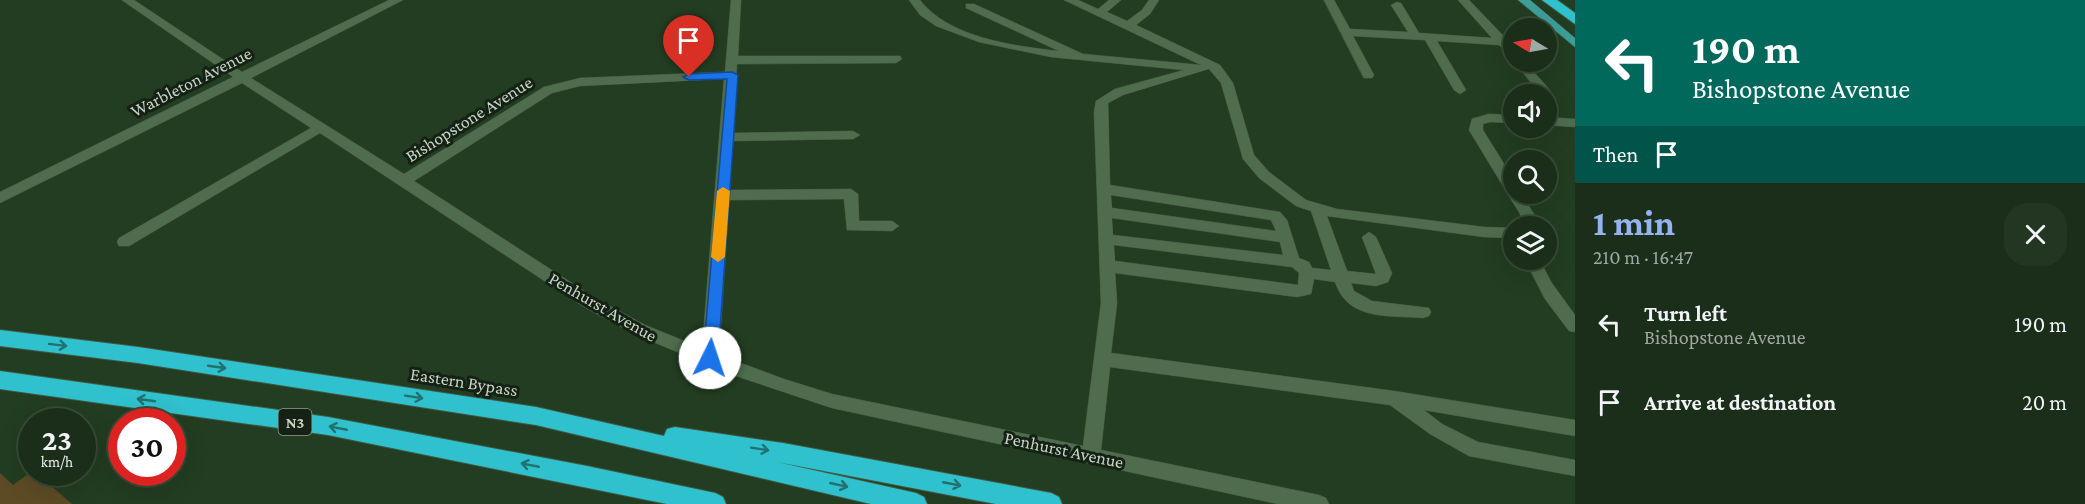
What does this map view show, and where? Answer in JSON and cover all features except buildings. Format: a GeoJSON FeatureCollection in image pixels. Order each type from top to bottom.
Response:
{"type":"FeatureCollection","features":[{"type":"Feature","properties":{"kind":"highway"},"geometry":{"type":"LineString","coordinates":[[1549,0],[1575,20]]}},
{"type":"Feature","properties":{"kind":"highway","name":"Eastern Bypass"},"geometry":{"type":"LineString","coordinates":[[0,338],[138,355],[536,416],[916,504]]}},
{"type":"Feature","properties":{"kind":"highway","name":"N3"},"geometry":{"type":"LineString","coordinates":[[0,380],[328,426],[587,476],[715,504]]}},
{"type":"Feature","properties":{"kind":"highway"},"geometry":{"type":"LineString","coordinates":[[536,416],[783,453],[1051,504]]}},
{"type":"Feature","properties":{"kind":"highway"},"geometry":{"type":"LineString","coordinates":[[587,476],[667,504]]}},
{"type":"Feature","properties":{"kind":"main road"},"geometry":{"type":"LineString","coordinates":[[1523,0],[1575,44]]}},
{"type":"Feature","properties":{"kind":"street","name":"Penhurst Avenue"},"geometry":{"type":"LineString","coordinates":[[127,0],[240,78],[404,181],[503,248],[616,317],[654,337],[710,358],[739,373],[786,389],[1319,504]]}},
{"type":"Feature","properties":{"kind":"street","name":"Warbleton Avenue"},"geometry":{"type":"LineString","coordinates":[[0,198],[398,0]]}},
{"type":"Feature","properties":{"kind":"street"},"geometry":{"type":"LineString","coordinates":[[710,358],[728,137],[736,0]]}},
{"type":"Feature","properties":{"kind":"street"},"geometry":{"type":"LineString","coordinates":[[914,0],[921,11],[933,19],[981,39],[1023,50],[1210,68]]}},
{"type":"Feature","properties":{"kind":"street"},"geometry":{"type":"LineString","coordinates":[[1069,0],[1128,26],[1210,68],[1227,83],[1248,156],[1264,176],[1278,188],[1318,210],[1503,233]]}},
{"type":"Feature","properties":{"kind":"street"},"geometry":{"type":"LineString","coordinates":[[1099,13],[1116,0]]}},
{"type":"Feature","properties":{"kind":"street"},"geometry":{"type":"LineString","coordinates":[[1128,26],[1146,12],[1154,0]]}},
{"type":"Feature","properties":{"kind":"street"},"geometry":{"type":"LineString","coordinates":[[1329,0],[1368,75]]}},
{"type":"Feature","properties":{"kind":"street"},"geometry":{"type":"LineString","coordinates":[[1463,0],[1503,42]]}},
{"type":"Feature","properties":{"kind":"street"},"geometry":{"type":"LineString","coordinates":[[1397,5],[1416,37]]}},
{"type":"Feature","properties":{"kind":"street"},"geometry":{"type":"LineString","coordinates":[[970,6],[1081,57]]}},
{"type":"Feature","properties":{"kind":"street"},"geometry":{"type":"LineString","coordinates":[[1346,32],[1503,42]]}},
{"type":"Feature","properties":{"kind":"street"},"geometry":{"type":"LineString","coordinates":[[1430,38],[1460,90]]}},
{"type":"Feature","properties":{"kind":"street"},"geometry":{"type":"LineString","coordinates":[[733,60],[896,59]]}},
{"type":"Feature","properties":{"kind":"street"},"geometry":{"type":"LineString","coordinates":[[1091,456],[1109,303],[1100,112],[1102,100],[1119,92],[1210,68]]}},
{"type":"Feature","properties":{"kind":"street"},"geometry":{"type":"LineString","coordinates":[[1528,72],[1538,84]]}},
{"type":"Feature","properties":{"kind":"street","name":"Bishopstone Avenue"},"geometry":{"type":"LineString","coordinates":[[404,181],[548,90],[559,86],[580,82],[732,75]]}},
{"type":"Feature","properties":{"kind":"street"},"geometry":{"type":"LineString","coordinates":[[1503,118],[1483,119],[1477,122],[1476,130],[1503,175]]}},
{"type":"Feature","properties":{"kind":"street"},"geometry":{"type":"LineString","coordinates":[[1557,122],[1575,123]]}},
{"type":"Feature","properties":{"kind":"street"},"geometry":{"type":"LineString","coordinates":[[124,242],[320,128]]}},
{"type":"Feature","properties":{"kind":"street"},"geometry":{"type":"LineString","coordinates":[[728,137],[853,135]]}},
{"type":"Feature","properties":{"kind":"street"},"geometry":{"type":"LineString","coordinates":[[1104,189],[1267,213],[1280,220],[1293,262]]}},
{"type":"Feature","properties":{"kind":"street"},"geometry":{"type":"LineString","coordinates":[[723,195],[851,194],[852,226],[892,226]]}},
{"type":"Feature","properties":{"kind":"street"},"geometry":{"type":"LineString","coordinates":[[1318,210],[1340,277],[1347,294],[1353,301],[1364,306],[1423,312]]}},
{"type":"Feature","properties":{"kind":"street"},"geometry":{"type":"LineString","coordinates":[[1105,212],[1286,238]]}},
{"type":"Feature","properties":{"kind":"street"},"geometry":{"type":"LineString","coordinates":[[1307,273],[1376,280],[1383,278],[1384,273],[1369,237]]}},
{"type":"Feature","properties":{"kind":"street"},"geometry":{"type":"LineString","coordinates":[[1106,239],[1293,262],[1304,266],[1307,273],[1305,290],[1297,291],[1107,266]]}},
{"type":"Feature","properties":{"kind":"street"},"geometry":{"type":"LineString","coordinates":[[1536,270],[1554,300],[1575,326]]}},
{"type":"Feature","properties":{"kind":"street"},"geometry":{"type":"LineString","coordinates":[[1103,359],[1394,398],[1575,428]]}},
{"type":"Feature","properties":{"kind":"street"},"geometry":{"type":"LineString","coordinates":[[1394,398],[1436,429],[1474,450],[1575,468]]}},
{"type":"Feature","properties":{"kind":"slow traffic"},"geometry":{"type":"LineString","coordinates":[[718,257],[723,191]]}},
{"type":"Feature","properties":{"kind":"route"},"geometry":{"type":"LineString","coordinates":[[689,77],[732,75],[710,358]]}}]}
